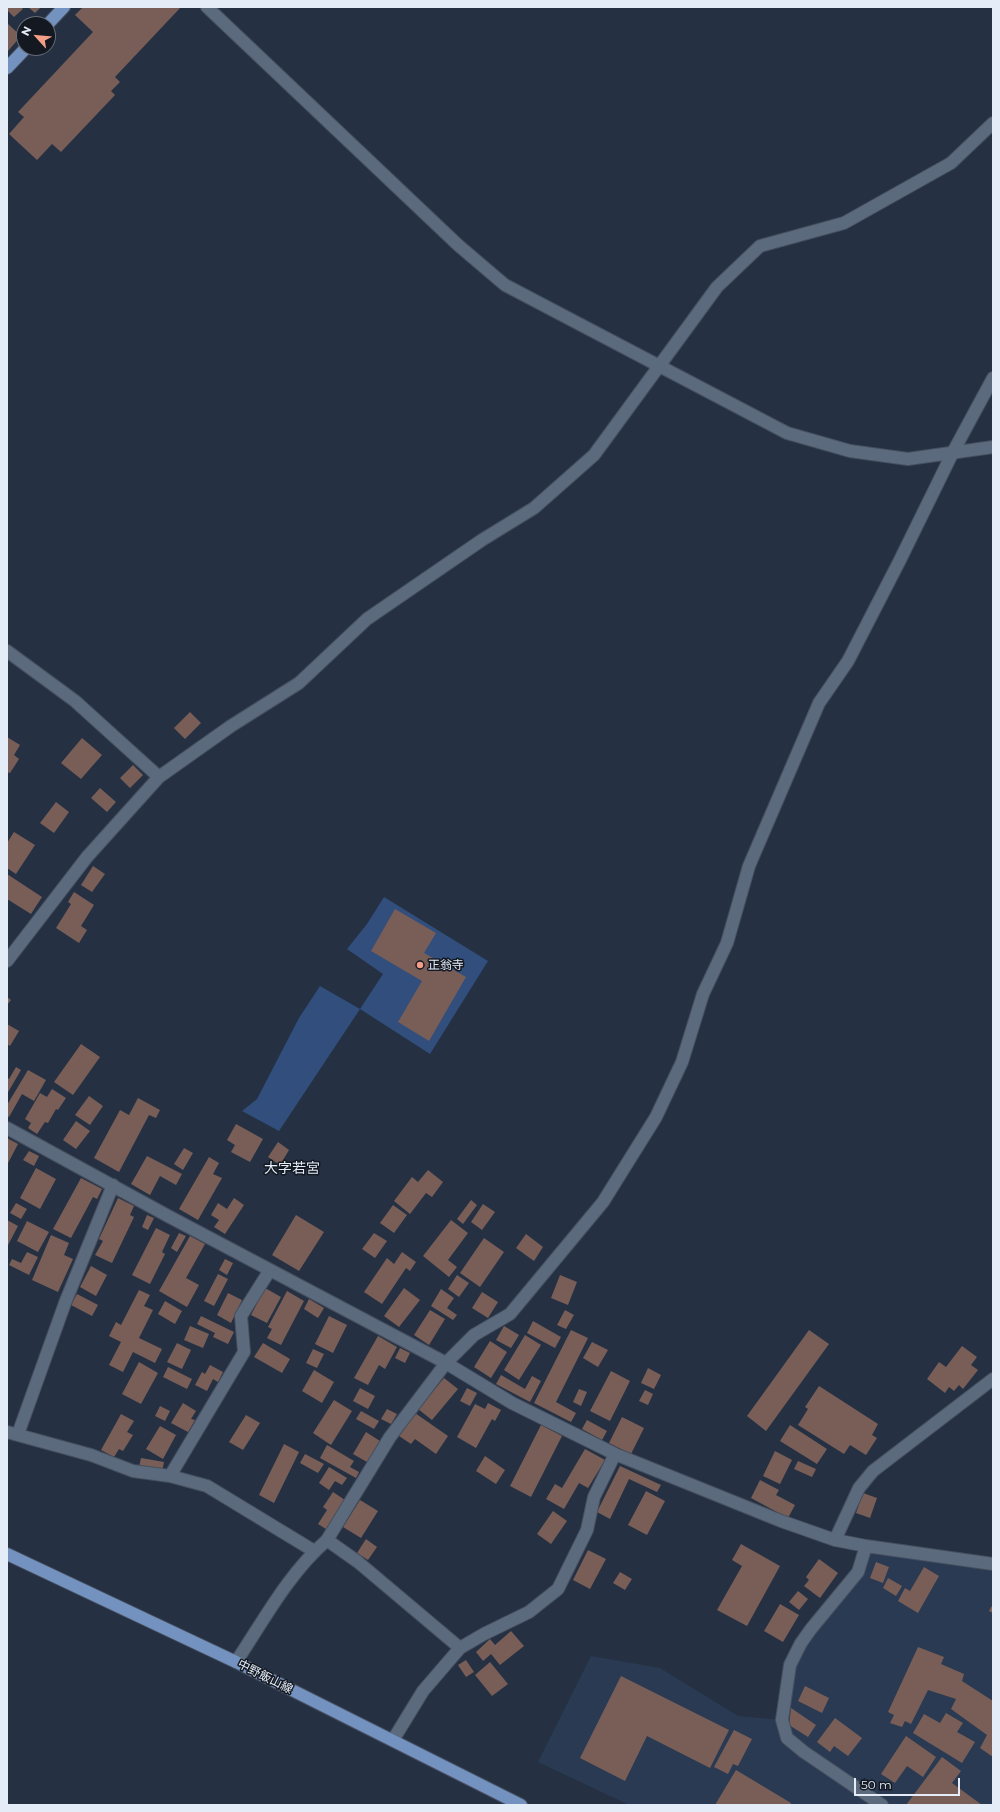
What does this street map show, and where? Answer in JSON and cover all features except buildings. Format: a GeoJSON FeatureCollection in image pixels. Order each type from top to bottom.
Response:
{"type":"FeatureCollection","features":[{"type":"Feature","properties":{"kind":"main road"},"geometry":{"type":"LineString","coordinates":[[56,16],[64,7]]}},
{"type":"Feature","properties":{"kind":"main road"},"geometry":{"type":"LineString","coordinates":[[7,68],[18,56]]}},
{"type":"Feature","properties":{"kind":"main road","name":"中野飯山線"},"geometry":{"type":"LineString","coordinates":[[7,1554],[236,1662],[521,1805]]}},
{"type":"Feature","properties":{"kind":"street"},"geometry":{"type":"LineString","coordinates":[[206,7],[458,245],[506,285],[787,433],[850,451],[908,459],[993,447]]}},
{"type":"Feature","properties":{"kind":"street"},"geometry":{"type":"LineString","coordinates":[[7,962],[87,857],[159,777],[231,726],[299,683],[367,619],[482,540],[534,508],[594,455],[717,288],[760,246],[844,223],[951,163],[993,123]]}},
{"type":"Feature","properties":{"kind":"street"},"geometry":{"type":"LineString","coordinates":[[236,1662],[292,1577],[314,1551],[327,1540],[390,1437],[446,1363],[474,1335],[510,1314],[603,1202],[656,1117],[682,1062],[703,994],[727,943],[749,866],[819,703],[848,661],[953,452],[993,378]]}},
{"type":"Feature","properties":{"kind":"street"},"geometry":{"type":"LineString","coordinates":[[7,650],[75,701],[159,777]]}},
{"type":"Feature","properties":{"kind":"street"},"geometry":{"type":"LineString","coordinates":[[7,1128],[168,1216],[446,1363],[512,1404],[615,1454],[781,1521],[836,1540],[866,1546],[993,1564]]}},
{"type":"Feature","properties":{"kind":"street"},"geometry":{"type":"LineString","coordinates":[[113,1185],[12,1433],[91,1455],[133,1472],[170,1476],[208,1486],[314,1551]]}},
{"type":"Feature","properties":{"kind":"street"},"geometry":{"type":"LineString","coordinates":[[170,1476],[244,1352],[241,1316],[270,1270]]}},
{"type":"Feature","properties":{"kind":"street"},"geometry":{"type":"LineString","coordinates":[[836,1540],[859,1488],[873,1471],[993,1379]]}},
{"type":"Feature","properties":{"kind":"street"},"geometry":{"type":"LineString","coordinates":[[393,1740],[423,1691],[460,1648],[484,1634],[529,1612],[558,1589],[587,1530],[594,1498],[615,1454]]}},
{"type":"Feature","properties":{"kind":"street"},"geometry":{"type":"LineString","coordinates":[[327,1540],[358,1562],[460,1648]]}},
{"type":"Feature","properties":{"kind":"street"},"geometry":{"type":"LineString","coordinates":[[866,1546],[858,1572],[811,1629],[801,1643],[790,1665],[782,1720],[787,1738],[804,1752],[882,1805]]}},
{"type":"Feature","properties":{"kind":"shaded area"},"geometry":{"type":"Polygon","coordinates":[[[384,897],[488,961],[430,1054],[360,1009],[383,974],[347,949],[367,924],[384,897]]]}},
{"type":"Feature","properties":{"kind":"shaded area"},"geometry":{"type":"Polygon","coordinates":[[[320,986],[360,1009],[279,1131],[242,1111],[257,1099],[299,1018],[320,986]]]}},
{"type":"Feature","properties":{"kind":"shaded area"},"geometry":{"type":"Polygon","coordinates":[[[866,1546],[993,1564],[993,1805],[627,1805],[538,1762],[591,1656],[660,1668],[738,1716],[782,1720],[790,1665],[858,1572],[866,1546]]]}},
{"type":"Feature","properties":{"kind":"place","name":"正翁寺"},"geometry":{"type":"Point","coordinates":[420,965]}},
{"type":"Feature","properties":{"kind":"district","name":"大字若宮"},"geometry":{"type":"Point","coordinates":[292,1169]}}]}
